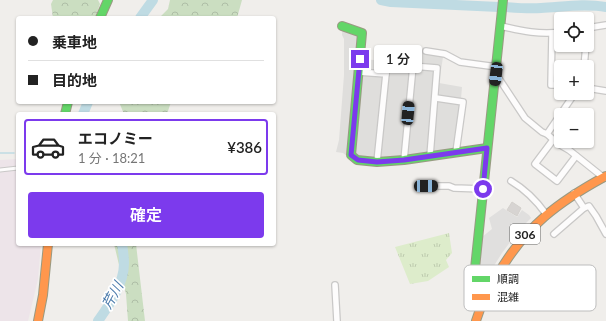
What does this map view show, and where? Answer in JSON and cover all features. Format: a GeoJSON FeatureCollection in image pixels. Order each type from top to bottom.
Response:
{"type":"FeatureCollection","features":[{"type":"Feature","properties":{"kind":"main road"},"geometry":{"type":"LineString","coordinates":[[101,16],[108,0]]}},
{"type":"Feature","properties":{"kind":"main road"},"geometry":{"type":"LineString","coordinates":[[475,265],[503,0]]}},
{"type":"Feature","properties":{"kind":"main road"},"geometry":{"type":"LineString","coordinates":[[342,26],[362,33],[351,155],[358,160],[377,162],[404,160],[487,148]]}},
{"type":"Feature","properties":{"kind":"main road","name":"306"},"geometry":{"type":"LineString","coordinates":[[503,265],[530,228],[561,201],[605,178]]}},
{"type":"Feature","properties":{"kind":"main road"},"geometry":{"type":"LineString","coordinates":[[38,321],[43,294],[48,246]]}},
{"type":"Feature","properties":{"kind":"main road","name":"306"},"geometry":{"type":"LineString","coordinates":[[476,321],[478,311]]}},
{"type":"Feature","properties":{"kind":"street"},"geometry":{"type":"LineString","coordinates":[[501,26],[522,31],[552,34],[551,85],[554,85]]}},
{"type":"Feature","properties":{"kind":"street"},"geometry":{"type":"LineString","coordinates":[[594,27],[606,26]]}},
{"type":"Feature","properties":{"kind":"street"},"geometry":{"type":"LineString","coordinates":[[426,51],[445,54],[460,62],[496,71],[525,118],[605,178]]}},
{"type":"Feature","properties":{"kind":"street"},"geometry":{"type":"LineString","coordinates":[[377,162],[387,64],[437,68],[436,98],[430,156]]}},
{"type":"Feature","properties":{"kind":"street"},"geometry":{"type":"LineString","coordinates":[[404,160],[412,66]]}},
{"type":"Feature","properties":{"kind":"street"},"geometry":{"type":"LineString","coordinates":[[358,72],[386,74]]}},
{"type":"Feature","properties":{"kind":"street"},"geometry":{"type":"LineString","coordinates":[[594,89],[606,91]]}},
{"type":"Feature","properties":{"kind":"street"},"geometry":{"type":"LineString","coordinates":[[436,98],[462,102],[456,152]]}},
{"type":"Feature","properties":{"kind":"street"},"geometry":{"type":"LineString","coordinates":[[547,134],[570,100]]}},
{"type":"Feature","properties":{"kind":"street"},"geometry":{"type":"LineString","coordinates":[[553,140],[536,164],[558,181],[576,156]]}},
{"type":"Feature","properties":{"kind":"street"},"geometry":{"type":"LineString","coordinates":[[511,181],[524,188],[538,202],[546,214]]}},
{"type":"Feature","properties":{"kind":"street"},"geometry":{"type":"LineString","coordinates":[[426,186],[449,186],[462,189],[483,189]]}},
{"type":"Feature","properties":{"kind":"street"},"geometry":{"type":"LineString","coordinates":[[574,193],[584,208]]}},
{"type":"Feature","properties":{"kind":"street"},"geometry":{"type":"LineString","coordinates":[[554,234],[584,208],[589,206],[606,234]]}},
{"type":"Feature","properties":{"kind":"street"},"geometry":{"type":"LineString","coordinates":[[335,285],[337,321]]}},
{"type":"Feature","properties":{"kind":"lane"},"geometry":{"type":"LineString","coordinates":[[0,170],[16,168]]}},
{"type":"Feature","properties":{"kind":"shaded area"},"geometry":{"type":"Polygon","coordinates":[[[343,24],[357,29],[362,59],[398,62],[399,48],[443,57],[439,83],[462,87],[461,99],[465,99],[460,148],[398,158],[347,156],[343,153],[336,152],[339,140],[344,75],[344,39],[342,35],[343,24]]]}},
{"type":"Feature","properties":{"kind":"shaded area"},"geometry":{"type":"Polygon","coordinates":[[[16,159],[16,246],[41,246],[38,279],[28,321],[0,321],[0,160],[16,159]]]}},
{"type":"Feature","properties":{"kind":"shaded area"},"geometry":{"type":"Polygon","coordinates":[[[503,208],[517,217],[522,210],[531,218],[519,230],[494,265],[480,265],[482,237],[492,229],[489,218],[503,208]]]}},
{"type":"Feature","properties":{"kind":"green space"},"geometry":{"type":"Polygon","coordinates":[[[53,0],[98,0],[100,4],[96,16],[53,16],[51,4],[53,0]]]}},
{"type":"Feature","properties":{"kind":"green space"},"geometry":{"type":"Polygon","coordinates":[[[170,0],[242,0],[238,16],[161,16],[168,9],[170,0]]]}},
{"type":"Feature","properties":{"kind":"green space"},"geometry":{"type":"Polygon","coordinates":[[[120,104],[170,104],[168,112],[123,112],[120,104]]]}},
{"type":"Feature","properties":{"kind":"green space"},"geometry":{"type":"Polygon","coordinates":[[[449,233],[452,253],[446,260],[449,267],[428,281],[410,284],[395,247],[449,233]]]}},
{"type":"Feature","properties":{"kind":"green space"},"geometry":{"type":"Polygon","coordinates":[[[114,246],[136,246],[145,321],[128,321],[126,294],[114,246]]]}},
{"type":"Feature","properties":{"kind":"building"},"geometry":{"type":"Polygon","coordinates":[[[512,202],[521,208],[517,216],[507,210],[512,202]]]}},
{"type":"Feature","properties":{"kind":"waterway","name":"芹川"},"geometry":{"type":"LineString","coordinates":[[141,16],[153,0]]}},
{"type":"Feature","properties":{"kind":"waterway"},"geometry":{"type":"LineString","coordinates":[[381,0],[391,2],[499,7]]}},
{"type":"Feature","properties":{"kind":"waterway"},"geometry":{"type":"LineString","coordinates":[[506,7],[532,8],[581,5],[606,7]]}},
{"type":"Feature","properties":{"kind":"waterway","name":"芹川"},"geometry":{"type":"LineString","coordinates":[[84,112],[87,104]]}},
{"type":"Feature","properties":{"kind":"waterway"},"geometry":{"type":"LineString","coordinates":[[0,153],[14,153]]}},
{"type":"Feature","properties":{"kind":"waterway","name":"芹川"},"geometry":{"type":"LineString","coordinates":[[98,321],[112,301],[122,279],[124,263],[122,246]]}},
{"type":"Feature","properties":{"kind":"traffic: fast"},"geometry":{"type":"LineString","coordinates":[[101,16],[108,0]]}},
{"type":"Feature","properties":{"kind":"traffic: fast"},"geometry":{"type":"LineString","coordinates":[[475,265],[503,0]]}},
{"type":"Feature","properties":{"kind":"traffic: fast"},"geometry":{"type":"LineString","coordinates":[[342,26],[362,33],[351,155],[357,160],[377,162],[404,160],[487,148]]}},
{"type":"Feature","properties":{"kind":"traffic: fast"},"geometry":{"type":"LineString","coordinates":[[66,112],[68,104]]}},
{"type":"Feature","properties":{"kind":"traffic: slow"},"geometry":{"type":"LineString","coordinates":[[504,265],[520,242],[544,217],[573,196],[606,176]]}},
{"type":"Feature","properties":{"kind":"traffic: slow"},"geometry":{"type":"LineString","coordinates":[[38,321],[43,295],[48,246]]}},
{"type":"Feature","properties":{"kind":"traffic: slow"},"geometry":{"type":"LineString","coordinates":[[476,321],[479,311]]}},
{"type":"Feature","properties":{"kind":"route"},"geometry":{"type":"LineString","coordinates":[[360,59],[351,155],[358,160],[377,162],[404,160],[487,148],[483,189]]}}]}
